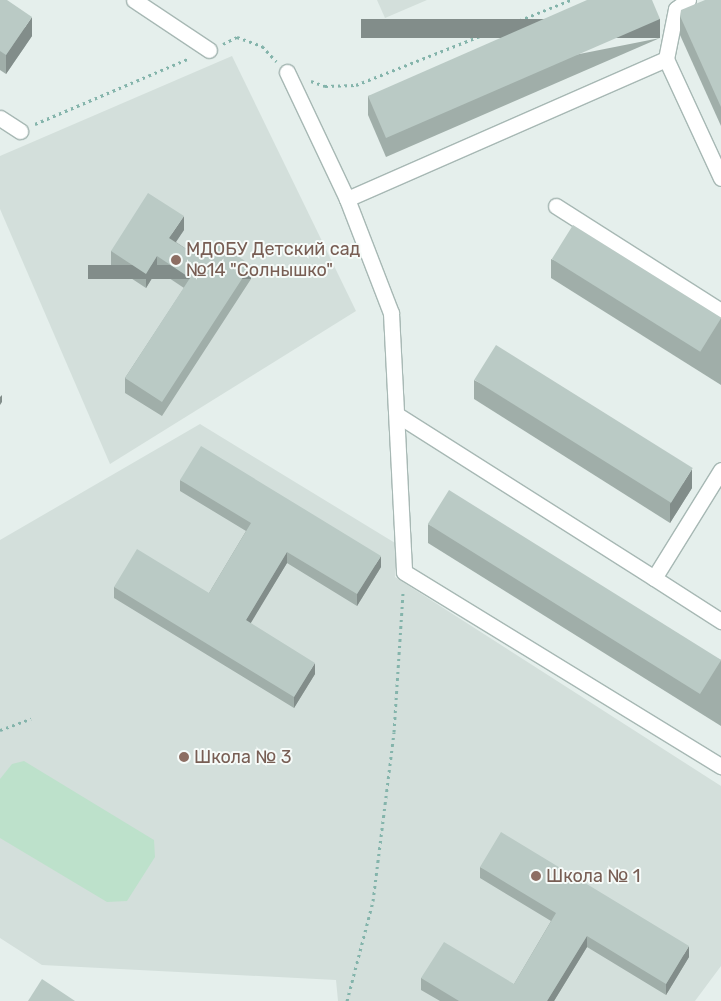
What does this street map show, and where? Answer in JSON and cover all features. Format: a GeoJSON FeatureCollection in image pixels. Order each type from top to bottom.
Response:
{"type":"FeatureCollection","features":[{"type":"Feature","properties":{"kind":"lane"},"geometry":{"type":"LineString","coordinates":[[134,0],[209,50]]}},
{"type":"Feature","properties":{"kind":"lane"},"geometry":{"type":"LineString","coordinates":[[688,0],[676,9],[666,59],[721,178]]}},
{"type":"Feature","properties":{"kind":"lane"},"geometry":{"type":"LineString","coordinates":[[348,199],[666,59]]}},
{"type":"Feature","properties":{"kind":"lane"},"geometry":{"type":"LineString","coordinates":[[287,72],[348,199],[391,313],[399,416],[404,572],[721,766]]}},
{"type":"Feature","properties":{"kind":"lane"},"geometry":{"type":"LineString","coordinates":[[0,118],[20,131]]}},
{"type":"Feature","properties":{"kind":"lane"},"geometry":{"type":"LineString","coordinates":[[556,206],[721,311]]}},
{"type":"Feature","properties":{"kind":"lane"},"geometry":{"type":"LineString","coordinates":[[399,416],[721,621]]}},
{"type":"Feature","properties":{"kind":"lane"},"geometry":{"type":"LineString","coordinates":[[654,578],[721,470]]}},
{"type":"Feature","properties":{"kind":"path"},"geometry":{"type":"LineString","coordinates":[[347,1001],[373,901],[394,732],[404,572]]}},
{"type":"Feature","properties":{"kind":"path"},"geometry":{"type":"LineString","coordinates":[[0,730],[31,719]]}},
{"type":"Feature","properties":{"kind":"shaded area"},"geometry":{"type":"Polygon","coordinates":[[[377,0],[427,0],[385,18],[377,0]]]}},
{"type":"Feature","properties":{"kind":"shaded area","name":"МДОБУ Детский сад №14 \"Солнышко\""},"geometry":{"type":"Polygon","coordinates":[[[232,56],[356,311],[110,464],[0,209],[0,156],[232,56]]]}},
{"type":"Feature","properties":{"kind":"shaded area","name":"Школа № 3"},"geometry":{"type":"Polygon","coordinates":[[[200,424],[400,546],[395,577],[721,786],[721,966],[695,1001],[338,1001],[336,980],[42,965],[0,938],[0,540],[200,424]]]}},
{"type":"Feature","properties":{"kind":"green space"},"geometry":{"type":"Polygon","coordinates":[[[24,761],[154,840],[155,857],[127,901],[107,902],[0,838],[0,779],[12,764],[24,761]]]}},
{"type":"Feature","properties":{"kind":"building"},"geometry":{"type":"Polygon","coordinates":[[[0,0],[7,0],[32,17],[6,55],[0,51],[0,0]]]}},
{"type":"Feature","properties":{"kind":"building"},"geometry":{"type":"Polygon","coordinates":[[[587,0],[652,0],[660,19],[386,138],[368,96],[587,0]]]}},
{"type":"Feature","properties":{"kind":"building"},"geometry":{"type":"Polygon","coordinates":[[[705,0],[721,0],[721,107],[680,16],[681,10],[705,0]]]}},
{"type":"Feature","properties":{"kind":"building"},"geometry":{"type":"Polygon","coordinates":[[[148,193],[184,216],[169,238],[203,260],[215,241],[251,265],[162,402],[125,378],[190,278],[157,256],[146,274],[111,251],[148,193]]]}},
{"type":"Feature","properties":{"kind":"building"},"geometry":{"type":"Polygon","coordinates":[[[573,225],[721,317],[700,352],[552,259],[573,225]]]}},
{"type":"Feature","properties":{"kind":"building"},"geometry":{"type":"Polygon","coordinates":[[[496,345],[693,468],[671,503],[474,380],[496,345]]]}},
{"type":"Feature","properties":{"kind":"building"},"geometry":{"type":"Polygon","coordinates":[[[201,446],[381,556],[357,594],[287,552],[246,620],[315,663],[294,697],[114,587],[137,549],[209,593],[251,523],[180,480],[201,446]]]}},
{"type":"Feature","properties":{"kind":"building"},"geometry":{"type":"Polygon","coordinates":[[[449,490],[721,660],[700,694],[428,524],[449,490]]]}},
{"type":"Feature","properties":{"kind":"building"},"geometry":{"type":"Polygon","coordinates":[[[501,832],[689,946],[666,984],[587,936],[547,1001],[459,1001],[421,978],[444,942],[514,984],[556,913],[480,867],[501,832]]]}},
{"type":"Feature","properties":{"kind":"building"},"geometry":{"type":"Polygon","coordinates":[[[42,979],[75,1001],[28,1001],[42,979]]]}},
{"type":"Feature","properties":{"kind":"place","name":"МДОБУ Детский сад №14 \"Солнышко\""},"geometry":{"type":"Point","coordinates":[176,260]}},
{"type":"Feature","properties":{"kind":"place","name":"Школа № 3"},"geometry":{"type":"Point","coordinates":[184,757]}},
{"type":"Feature","properties":{"kind":"place","name":"Школа № 1"},"geometry":{"type":"Point","coordinates":[536,876]}}]}
